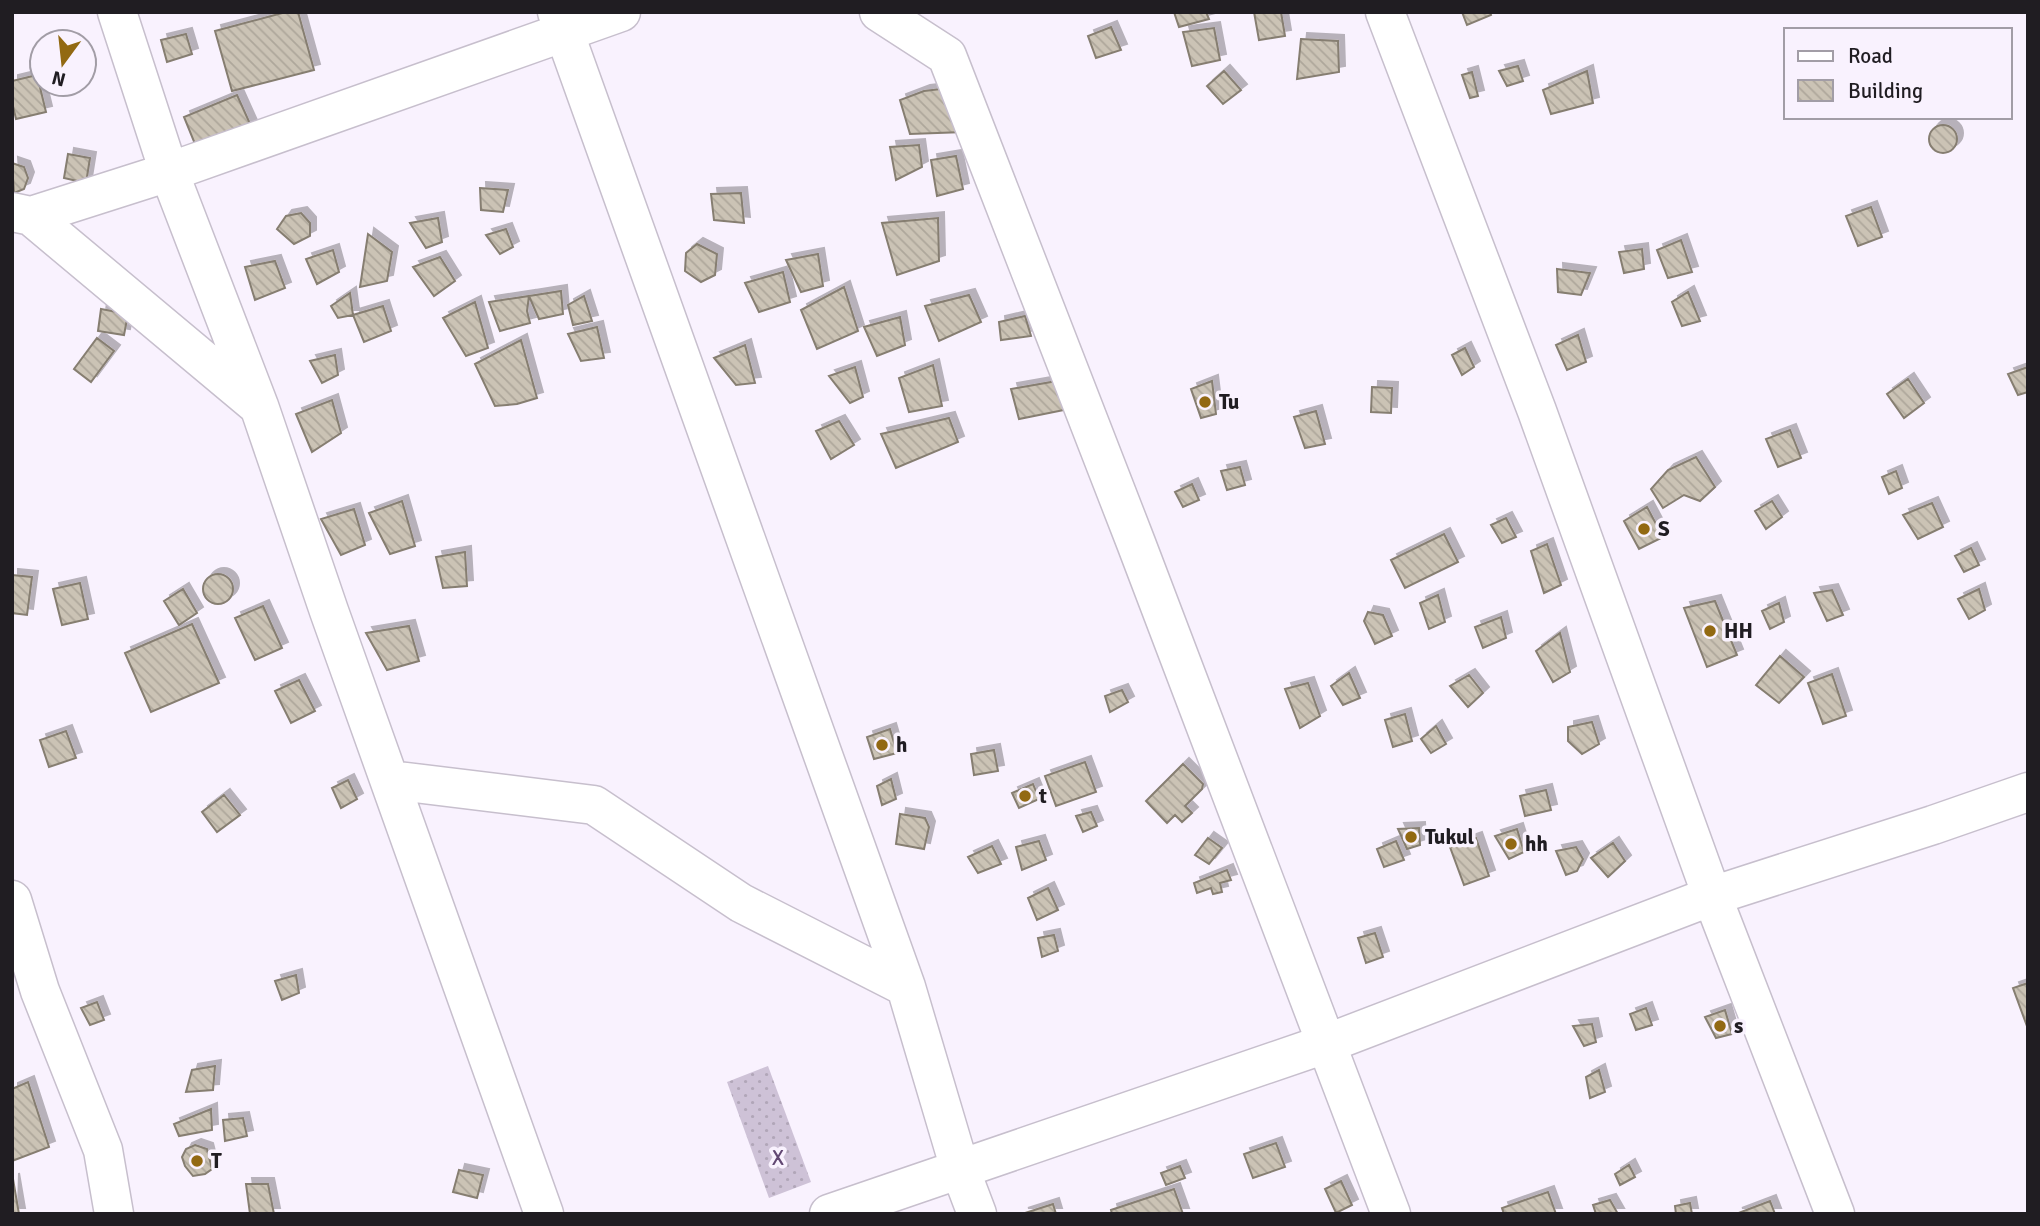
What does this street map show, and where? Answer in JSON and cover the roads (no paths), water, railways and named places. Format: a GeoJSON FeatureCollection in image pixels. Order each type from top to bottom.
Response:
{"type":"FeatureCollection","features":[{"type":"Feature","properties":{"kind":"street"},"geometry":{"type":"LineString","coordinates":[[117,12],[169,172],[259,406],[329,611],[544,1214]]}},
{"type":"Feature","properties":{"kind":"street"},"geometry":{"type":"LineString","coordinates":[[21,214],[169,172],[561,23],[621,12]]}},
{"type":"Feature","properties":{"kind":"street"},"geometry":{"type":"LineString","coordinates":[[879,12],[947,56],[1328,1043],[1391,1214]]}},
{"type":"Feature","properties":{"kind":"street"},"geometry":{"type":"LineString","coordinates":[[1385,12],[1537,411],[1712,897],[1835,1214]]}},
{"type":"Feature","properties":{"kind":"street"},"geometry":{"type":"LineString","coordinates":[[561,23],[906,987],[960,1169],[977,1214]]}},
{"type":"Feature","properties":{"kind":"street"},"geometry":{"type":"LineString","coordinates":[[21,214],[259,406]]}},
{"type":"Feature","properties":{"kind":"street"},"geometry":{"type":"LineString","coordinates":[[390,780],[594,805],[741,903],[906,987]]}},
{"type":"Feature","properties":{"kind":"street"},"geometry":{"type":"LineString","coordinates":[[829,1214],[1328,1043],[1712,897],[2028,792]]}},
{"type":"Feature","properties":{"kind":"street"},"geometry":{"type":"LineString","coordinates":[[12,900],[40,991],[103,1150],[114,1214]]}},
{"type":"Feature","properties":{"kind":"place","name":"Tu"},"geometry":{"type":"Point","coordinates":[1205,402]}},
{"type":"Feature","properties":{"kind":"place","name":"S"},"geometry":{"type":"Point","coordinates":[1644,529]}},
{"type":"Feature","properties":{"kind":"place","name":"HH"},"geometry":{"type":"Point","coordinates":[1710,631]}},
{"type":"Feature","properties":{"kind":"place","name":"h"},"geometry":{"type":"Point","coordinates":[882,745]}},
{"type":"Feature","properties":{"kind":"place","name":"t"},"geometry":{"type":"Point","coordinates":[1025,796]}},
{"type":"Feature","properties":{"kind":"place","name":"Tukul"},"geometry":{"type":"Point","coordinates":[1411,837]}},
{"type":"Feature","properties":{"kind":"place","name":"hh"},"geometry":{"type":"Point","coordinates":[1511,844]}},
{"type":"Feature","properties":{"kind":"place","name":"s"},"geometry":{"type":"Point","coordinates":[1720,1026]}},
{"type":"Feature","properties":{"kind":"place","name":"T"},"geometry":{"type":"Point","coordinates":[197,1161]}},
{"type":"Feature","properties":{"kind":"park label","name":"X"},"geometry":{"type":"Point","coordinates":[778,1158]}}]}
